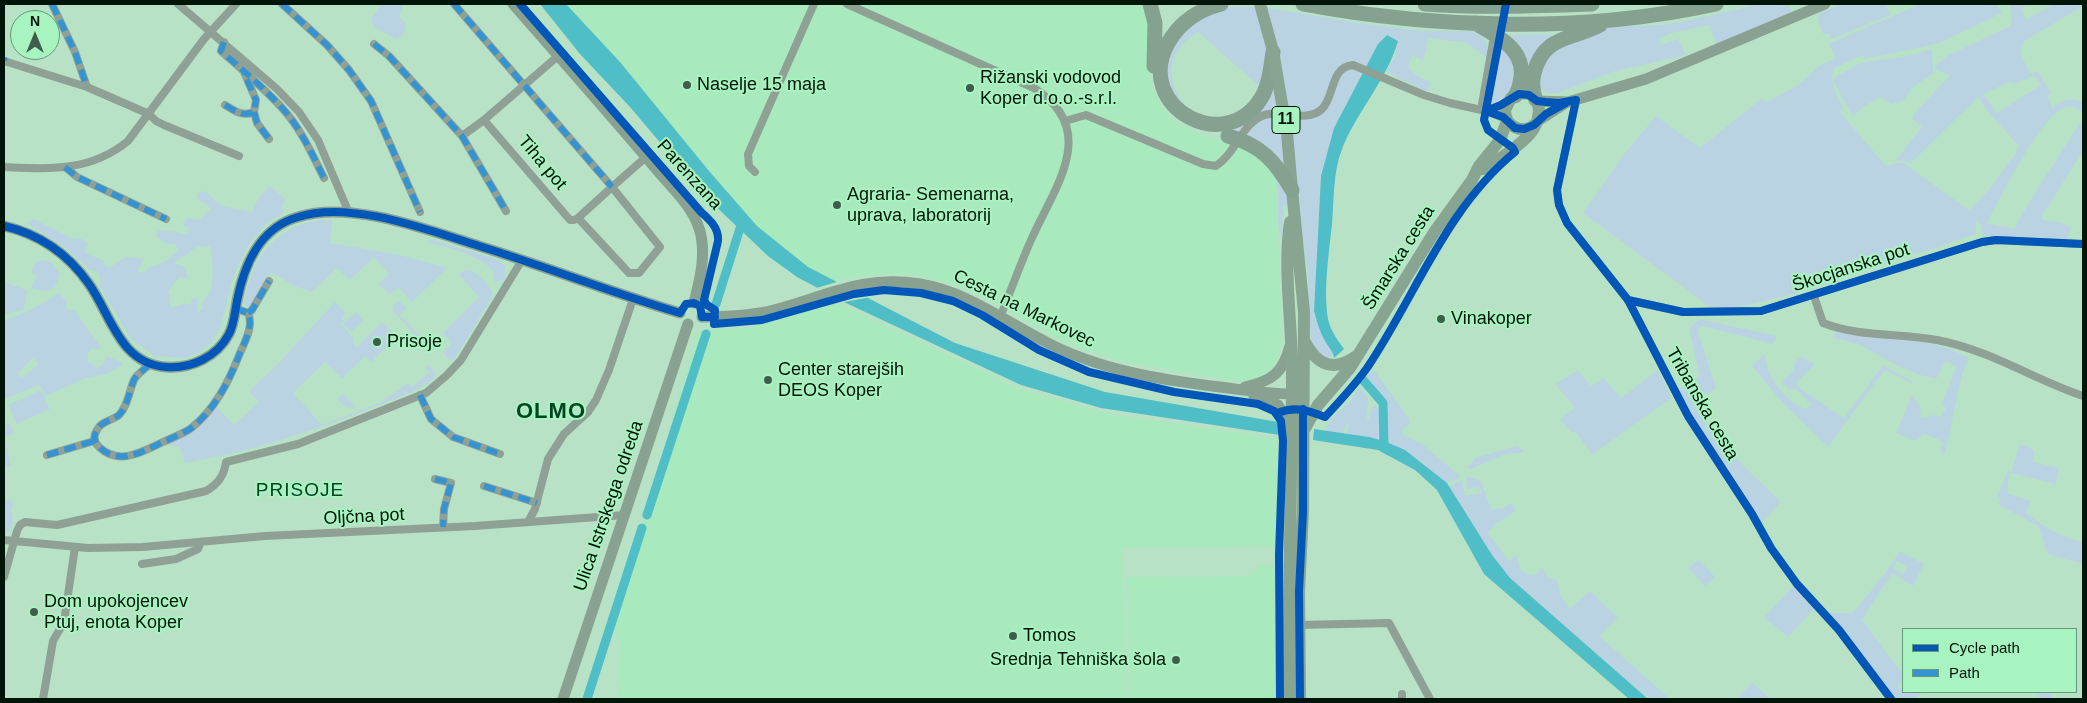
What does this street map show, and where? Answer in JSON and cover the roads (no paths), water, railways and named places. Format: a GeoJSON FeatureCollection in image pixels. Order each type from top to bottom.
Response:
{"type":"FeatureCollection","features":[{"type":"Feature","properties":{"kind":"highway"},"geometry":{"type":"LineString","coordinates":[[1150,4],[1155,23],[1155,80],[1162,100],[1173,114],[1189,126],[1229,134]]}},
{"type":"Feature","properties":{"kind":"highway"},"geometry":{"type":"LineString","coordinates":[[1221,4],[1201,11],[1180,27],[1165,49],[1160,70],[1166,94],[1172,104],[1189,119],[1252,144],[1267,155],[1293,198]]}},
{"type":"Feature","properties":{"kind":"highway"},"geometry":{"type":"LineString","coordinates":[[1304,4],[1387,17],[1474,23],[1608,20],[1653,15],[1716,4]]}},
{"type":"Feature","properties":{"kind":"highway"},"geometry":{"type":"LineString","coordinates":[[1425,4],[1466,7],[1532,7],[1592,4]]}},
{"type":"Feature","properties":{"kind":"highway"},"geometry":{"type":"LineString","coordinates":[[1537,100],[1533,86],[1535,72],[1537,64],[1549,48],[1566,37],[1595,28],[1608,20]]}},
{"type":"Feature","properties":{"kind":"highway"},"geometry":{"type":"LineString","coordinates":[[1474,23],[1503,39],[1519,60],[1522,70],[1519,90],[1512,98]]}},
{"type":"Feature","properties":{"kind":"highway"},"geometry":{"type":"LineString","coordinates":[[1229,134],[1246,114],[1256,106],[1268,82],[1273,51]]}},
{"type":"Feature","properties":{"kind":"main road","name":"11"},"geometry":{"type":"LineString","coordinates":[[1260,4],[1273,51],[1288,133],[1304,312],[1298,340],[1297,430],[1289,562],[1289,699]]}},
{"type":"Feature","properties":{"kind":"main road"},"geometry":{"type":"LineString","coordinates":[[1483,169],[1493,164],[1532,132],[1537,121],[1540,112],[1537,100],[1526,94],[1512,98],[1505,110],[1507,120],[1511,126],[1528,129],[1537,121]]}},
{"type":"Feature","properties":{"kind":"main road"},"geometry":{"type":"LineString","coordinates":[[1472,180],[1479,166],[1500,140],[1507,120]]}},
{"type":"Feature","properties":{"kind":"main road"},"geometry":{"type":"LineString","coordinates":[[1472,180],[1521,129]]}},
{"type":"Feature","properties":{"kind":"main road","name":"Šmarska cesta"},"geometry":{"type":"LineString","coordinates":[[1297,430],[1358,356],[1435,231],[1472,180]]}},
{"type":"Feature","properties":{"kind":"main road"},"geometry":{"type":"LineString","coordinates":[[1298,340],[1320,362],[1339,364],[1348,362],[1358,356]]}},
{"type":"Feature","properties":{"kind":"main road"},"geometry":{"type":"LineString","coordinates":[[1298,394],[1321,391],[1342,377]]}},
{"type":"Feature","properties":{"kind":"main road","name":"11"},"geometry":{"type":"LineString","coordinates":[[1297,430],[1303,512],[1298,625],[1300,699]]}},
{"type":"Feature","properties":{"kind":"street"},"geometry":{"type":"LineString","coordinates":[[52,4],[75,52],[88,87]]}},
{"type":"Feature","properties":{"kind":"street"},"geometry":{"type":"LineString","coordinates":[[178,4],[277,89],[299,112],[318,140],[349,213]]}},
{"type":"Feature","properties":{"kind":"street"},"geometry":{"type":"LineString","coordinates":[[4,167],[65,167],[96,161],[113,153],[128,141],[210,32],[236,4]]}},
{"type":"Feature","properties":{"kind":"street"},"geometry":{"type":"LineString","coordinates":[[282,4],[327,45],[349,70],[371,101],[420,212]]}},
{"type":"Feature","properties":{"kind":"street"},"geometry":{"type":"LineString","coordinates":[[454,4],[612,187],[660,247],[639,273],[629,273],[578,218],[612,187],[646,157]]}},
{"type":"Feature","properties":{"kind":"street"},"geometry":{"type":"LineString","coordinates":[[512,4],[646,157],[694,216],[700,230],[702,261],[694,303]]}},
{"type":"Feature","properties":{"kind":"street"},"geometry":{"type":"LineString","coordinates":[[755,172],[749,166],[748,154],[814,4]]}},
{"type":"Feature","properties":{"kind":"street"},"geometry":{"type":"LineString","coordinates":[[847,4],[1026,84],[1040,92],[1057,108],[1065,121],[1070,145],[1064,174],[1031,240],[1001,315]]}},
{"type":"Feature","properties":{"kind":"street"},"geometry":{"type":"LineString","coordinates":[[1537,121],[1572,101],[1662,73],[1825,4]]}},
{"type":"Feature","properties":{"kind":"street"},"geometry":{"type":"LineString","coordinates":[[224,42],[221,51],[284,110],[305,140],[324,178]]}},
{"type":"Feature","properties":{"kind":"street"},"geometry":{"type":"LineString","coordinates":[[1483,110],[1493,42]]}},
{"type":"Feature","properties":{"kind":"street"},"geometry":{"type":"LineString","coordinates":[[374,44],[389,56],[462,136],[506,211]]}},
{"type":"Feature","properties":{"kind":"street"},"geometry":{"type":"LineString","coordinates":[[462,136],[525,86],[558,56]]}},
{"type":"Feature","properties":{"kind":"street"},"geometry":{"type":"LineString","coordinates":[[4,60],[88,87],[149,114],[156,121],[164,125],[239,156]]}},
{"type":"Feature","properties":{"kind":"street"},"geometry":{"type":"LineString","coordinates":[[1065,121],[1086,115],[1209,166],[1216,166],[1222,162],[1229,134],[1266,115],[1310,115],[1318,112],[1325,104],[1336,76],[1343,68],[1353,65],[1424,95],[1483,110],[1507,120]]}},
{"type":"Feature","properties":{"kind":"street"},"geometry":{"type":"LineString","coordinates":[[243,70],[256,100],[254,112],[257,123],[269,139]]}},
{"type":"Feature","properties":{"kind":"street"},"geometry":{"type":"LineString","coordinates":[[1483,110],[1501,105],[1512,98]]}},
{"type":"Feature","properties":{"kind":"street"},"geometry":{"type":"LineString","coordinates":[[1537,100],[1572,101]]}},
{"type":"Feature","properties":{"kind":"street","name":"Tribanska cesta"},"geometry":{"type":"LineString","coordinates":[[1572,101],[1557,190],[1559,205],[1568,223],[1628,300],[1688,416],[1752,514],[1771,548],[1797,584],[1839,630],[1891,699]]}},
{"type":"Feature","properties":{"kind":"street"},"geometry":{"type":"LineString","coordinates":[[225,104],[240,114],[254,112]]}},
{"type":"Feature","properties":{"kind":"street","name":"Tiha pot"},"geometry":{"type":"LineString","coordinates":[[484,120],[570,220],[578,218]]}},
{"type":"Feature","properties":{"kind":"street"},"geometry":{"type":"LineString","coordinates":[[65,167],[77,177],[166,219]]}},
{"type":"Feature","properties":{"kind":"street"},"geometry":{"type":"LineString","coordinates":[[4,226],[36,236],[67,259],[90,284],[121,340],[138,358],[162,367],[185,367],[208,357],[220,347],[230,333],[241,280],[248,261],[258,246],[274,228],[290,220],[313,213],[349,213],[402,222],[680,313]]}},
{"type":"Feature","properties":{"kind":"street","name":"Škocjanska pot"},"geometry":{"type":"LineString","coordinates":[[1628,300],[1683,312],[1761,311],[1982,242],[2006,240],[2083,244]]}},
{"type":"Feature","properties":{"kind":"street"},"geometry":{"type":"LineString","coordinates":[[4,577],[20,525],[25,522],[57,525],[206,491],[221,479],[226,462],[298,444],[420,395],[439,382],[460,360],[522,260]]}},
{"type":"Feature","properties":{"kind":"street"},"geometry":{"type":"LineString","coordinates":[[248,313],[252,310],[269,281]]}},
{"type":"Feature","properties":{"kind":"street","name":"Cesta na Markovec"},"geometry":{"type":"LineString","coordinates":[[702,317],[748,315],[837,289],[863,284],[904,282],[937,287],[958,294],[1001,315],[1046,342],[1086,360],[1156,377],[1236,389],[1298,394]]}},
{"type":"Feature","properties":{"kind":"street"},"geometry":{"type":"LineString","coordinates":[[1814,296],[1823,323],[1839,330],[1937,340],[1994,356],[2083,396]]}},
{"type":"Feature","properties":{"kind":"street"},"geometry":{"type":"LineString","coordinates":[[528,522],[537,503],[548,460],[564,434],[588,412],[596,400],[609,370],[632,302]]}},
{"type":"Feature","properties":{"kind":"street"},"geometry":{"type":"LineString","coordinates":[[694,303],[700,306],[702,317],[697,323],[688,324],[682,320],[680,313],[686,304],[694,303]]}},
{"type":"Feature","properties":{"kind":"street"},"geometry":{"type":"LineString","coordinates":[[94,441],[103,451],[110,454],[130,456],[190,429],[215,404],[235,367],[251,322],[248,313],[236,308]]}},
{"type":"Feature","properties":{"kind":"street","name":"Ulica Istrskega odreda"},"geometry":{"type":"LineString","coordinates":[[562,699],[688,324]]}},
{"type":"Feature","properties":{"kind":"street"},"geometry":{"type":"LineString","coordinates":[[1236,389],[1264,382],[1276,374],[1298,340]]}},
{"type":"Feature","properties":{"kind":"street"},"geometry":{"type":"LineString","coordinates":[[94,441],[101,424],[118,415],[123,409],[135,379],[150,364]]}},
{"type":"Feature","properties":{"kind":"street"},"geometry":{"type":"LineString","coordinates":[[1236,389],[1278,405],[1297,430]]}},
{"type":"Feature","properties":{"kind":"street"},"geometry":{"type":"LineString","coordinates":[[420,395],[431,419],[453,437],[500,454]]}},
{"type":"Feature","properties":{"kind":"street"},"geometry":{"type":"LineString","coordinates":[[47,455],[94,441]]}},
{"type":"Feature","properties":{"kind":"street"},"geometry":{"type":"LineString","coordinates":[[435,479],[451,483],[444,509],[443,527]]}},
{"type":"Feature","properties":{"kind":"street"},"geometry":{"type":"LineString","coordinates":[[484,486],[537,503]]}},
{"type":"Feature","properties":{"kind":"street","name":"Oljčna pot"},"geometry":{"type":"LineString","coordinates":[[4,540],[75,547],[144,547],[265,536],[625,515]]}},
{"type":"Feature","properties":{"kind":"street"},"geometry":{"type":"LineString","coordinates":[[142,564],[176,559],[198,549],[201,542]]}},
{"type":"Feature","properties":{"kind":"street"},"geometry":{"type":"LineString","coordinates":[[42,699],[53,641],[64,622],[75,547]]}},
{"type":"Feature","properties":{"kind":"street"},"geometry":{"type":"LineString","coordinates":[[1298,625],[1389,623],[1430,699]]}},
{"type":"Feature","properties":{"kind":"water"},"geometry":{"type":"Polygon","coordinates":[[[540,4],[566,4],[620,62],[709,171],[757,226],[808,267],[955,343],[1105,392],[1278,422],[1280,435],[1101,408],[1021,385],[846,303],[797,277],[768,256],[707,198],[630,107],[580,54],[540,4]]]}},
{"type":"Feature","properties":{"kind":"water"},"geometry":{"type":"Polygon","coordinates":[[[1387,35],[1398,41],[1393,55],[1387,69],[1348,135],[1337,167],[1327,268],[1326,301],[1331,327],[1344,349],[1334,358],[1321,332],[1314,311],[1321,176],[1334,128],[1378,44],[1387,35]]]}},
{"type":"Feature","properties":{"kind":"water"},"geometry":{"type":"Polygon","coordinates":[[[1314,429],[1384,441],[1405,450],[1447,483],[1492,555],[1510,578],[1648,699],[1629,699],[1484,574],[1437,490],[1415,470],[1378,450],[1313,440],[1314,429]]]}},
{"type":"Feature","properties":{"kind":"waterway"},"geometry":{"type":"LineString","coordinates":[[716,304],[742,222]]}},
{"type":"Feature","properties":{"kind":"waterway"},"geometry":{"type":"LineString","coordinates":[[647,515],[706,334]]}},
{"type":"Feature","properties":{"kind":"waterway"},"geometry":{"type":"LineString","coordinates":[[1363,380],[1383,403],[1384,448],[1389,451]]}},
{"type":"Feature","properties":{"kind":"waterway"},"geometry":{"type":"LineString","coordinates":[[587,699],[642,528]]}},
{"type":"Feature","properties":{"kind":"place","name":"Naselje 15 maja"},"geometry":{"type":"Point","coordinates":[687,85]}},
{"type":"Feature","properties":{"kind":"place","name":"Rižanski vodovod Koper d.o.o.-s.r.l."},"geometry":{"type":"Point","coordinates":[970,88]}},
{"type":"Feature","properties":{"kind":"place","name":"Agraria- Semenarna, uprava, laboratorij"},"geometry":{"type":"Point","coordinates":[837,205]}},
{"type":"Feature","properties":{"kind":"place","name":"Vinakoper"},"geometry":{"type":"Point","coordinates":[1441,319]}},
{"type":"Feature","properties":{"kind":"place","name":"Prisoje"},"geometry":{"type":"Point","coordinates":[377,342]}},
{"type":"Feature","properties":{"kind":"place","name":"Center starejših DEOS Koper"},"geometry":{"type":"Point","coordinates":[768,380]}},
{"type":"Feature","properties":{"kind":"place","name":"Dom upokojencev Ptuj, enota Koper"},"geometry":{"type":"Point","coordinates":[34,612]}},
{"type":"Feature","properties":{"kind":"place","name":"Tomos"},"geometry":{"type":"Point","coordinates":[1013,636]}},
{"type":"Feature","properties":{"kind":"place","name":"Srednja Tehniška šola"},"geometry":{"type":"Point","coordinates":[1176,660]}},
{"type":"Feature","properties":{"kind":"district","name":"OLMO"},"geometry":{"type":"Point","coordinates":[551,412]}},
{"type":"Feature","properties":{"kind":"district","name":"PRISOJE"},"geometry":{"type":"Point","coordinates":[300,491]}}]}
